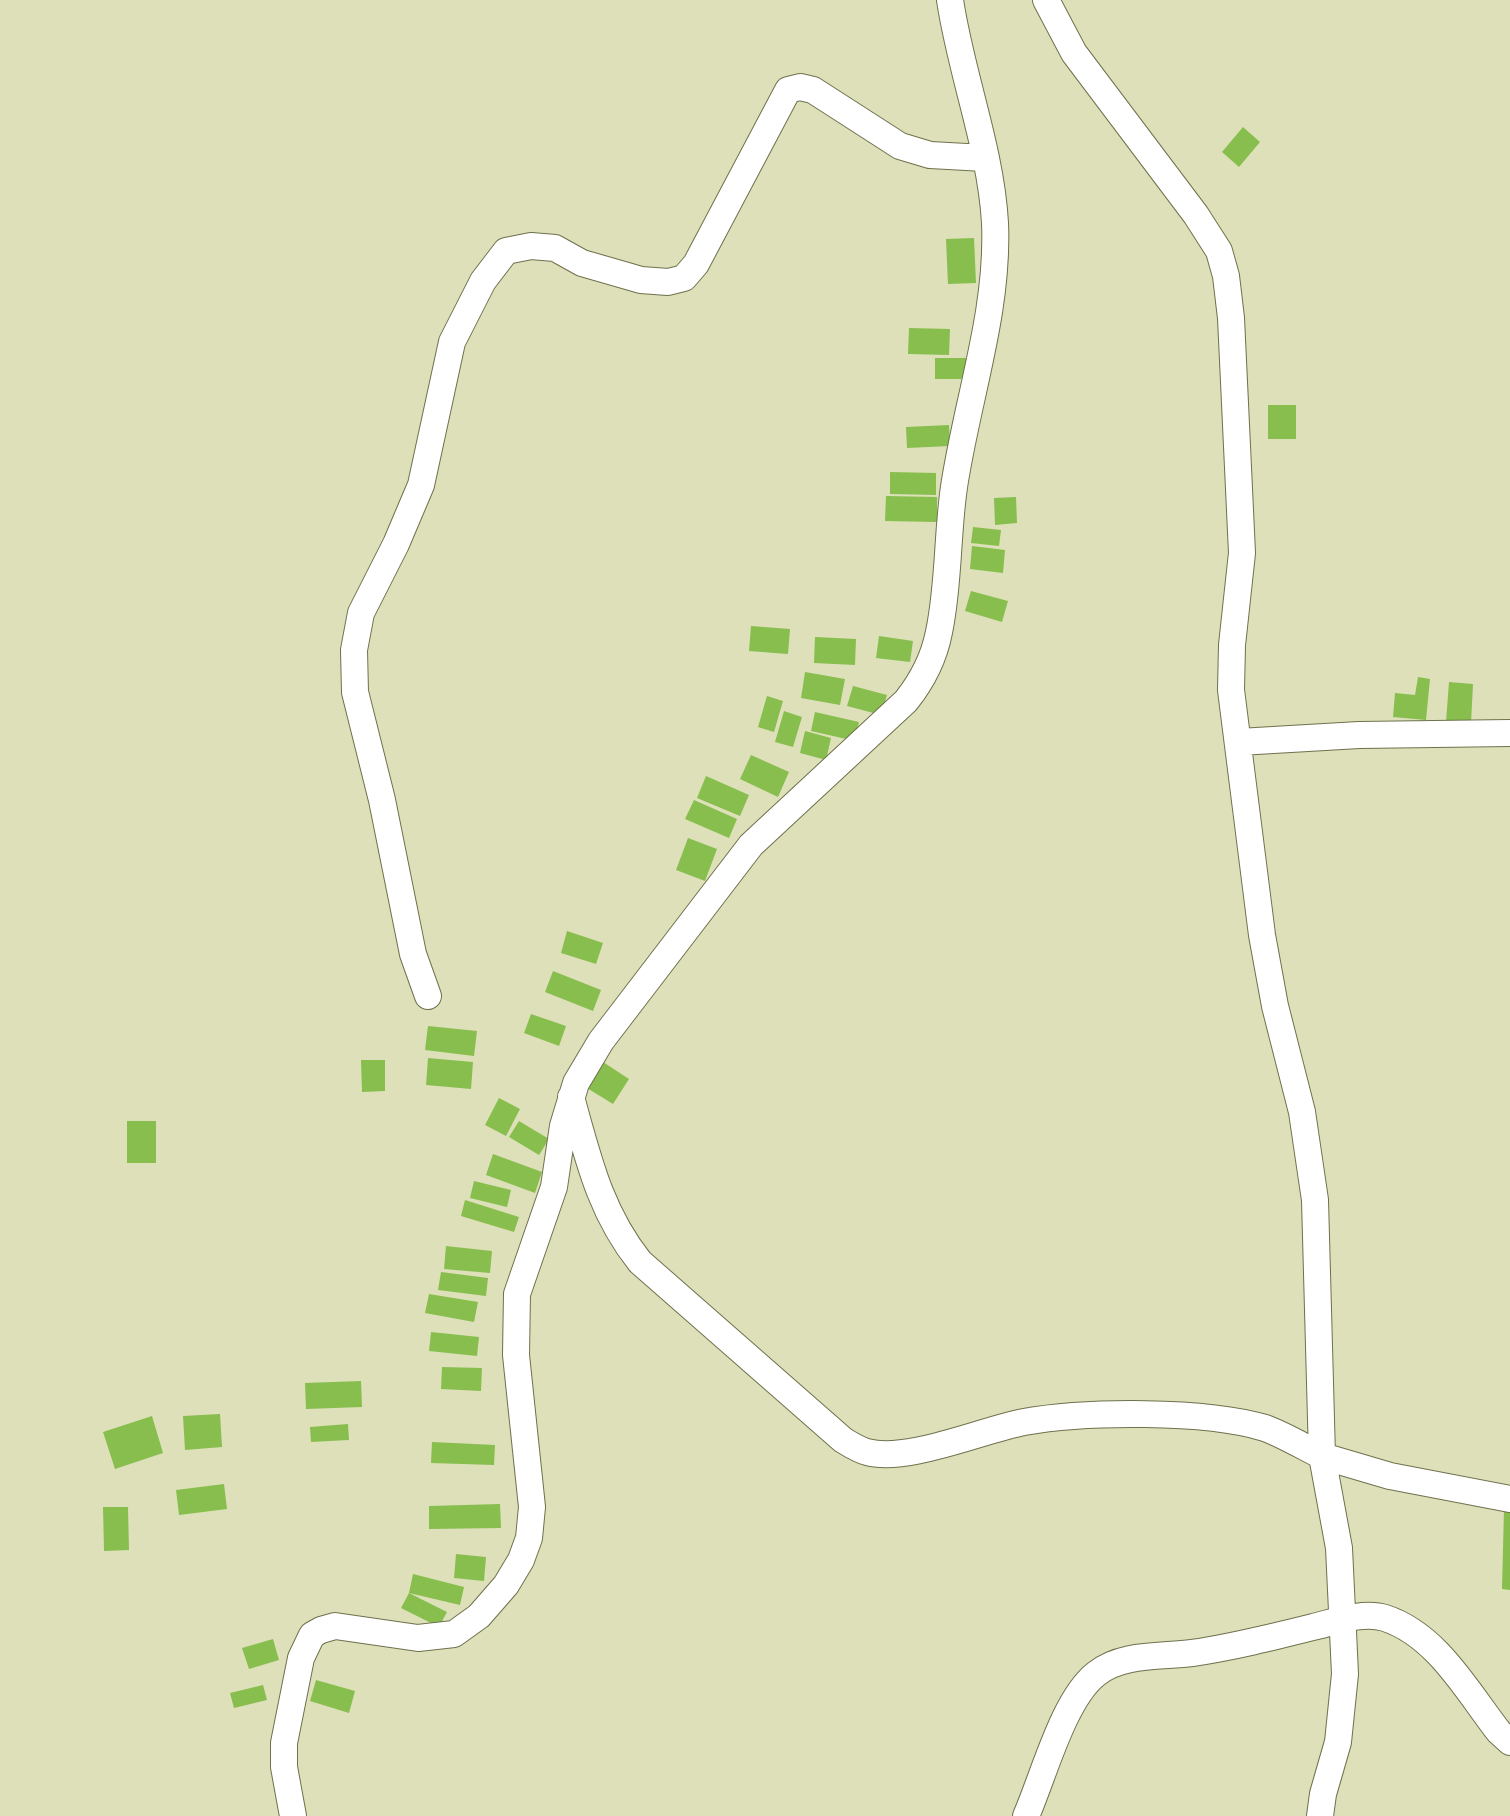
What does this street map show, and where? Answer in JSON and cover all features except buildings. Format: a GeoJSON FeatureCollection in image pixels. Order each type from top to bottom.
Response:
{"type":"FeatureCollection","features":[{"type":"Feature","properties":{"kind":"street"},"geometry":{"type":"LineString","coordinates":[[293,1816],[284,1767],[284,1743],[301,1658],[312,1635],[335,1626],[418,1638],[454,1634],[479,1616],[506,1585],[521,1560],[529,1538],[532,1507],[516,1355],[517,1294],[554,1187],[571,1097],[601,1041],[751,845],[906,701],[921,683],[939,633],[954,489],[992,284],[995,222],[985,158],[950,0]]}},
{"type":"Feature","properties":{"kind":"street"},"geometry":{"type":"LineString","coordinates":[[1046,0],[1074,53],[1196,214],[1219,251],[1226,276],[1231,318],[1242,553],[1232,645],[1231,690],[1262,935],[1275,1006],[1302,1112],[1315,1200],[1322,1456],[1339,1548],[1344,1619],[1346,1674],[1341,1718],[1320,1816]]}},
{"type":"Feature","properties":{"kind":"street"},"geometry":{"type":"LineString","coordinates":[[428,996],[412,954],[382,800],[355,692],[354,650],[362,614],[396,544],[421,485],[452,342],[483,281],[506,251],[531,246],[555,248],[582,262],[641,280],[668,282],[684,279],[696,264],[788,90],[800,87],[813,90],[900,146],[930,155],[985,158]]}},
{"type":"Feature","properties":{"kind":"street"},"geometry":{"type":"LineString","coordinates":[[1239,742],[1359,735],[1510,734]]}},
{"type":"Feature","properties":{"kind":"street"},"geometry":{"type":"LineString","coordinates":[[571,1097],[602,1201],[615,1229],[640,1262],[843,1440],[854,1447],[869,1453],[906,1452],[1023,1422],[1090,1416],[1173,1416],[1232,1421],[1266,1429],[1322,1456],[1390,1476],[1510,1499]]}},
{"type":"Feature","properties":{"kind":"street"},"geometry":{"type":"LineString","coordinates":[[1026,1816],[1070,1710],[1095,1674],[1113,1664],[1131,1660],[1192,1653],[1344,1619],[1383,1617],[1418,1634],[1443,1659],[1499,1732],[1510,1742]]}}]}
